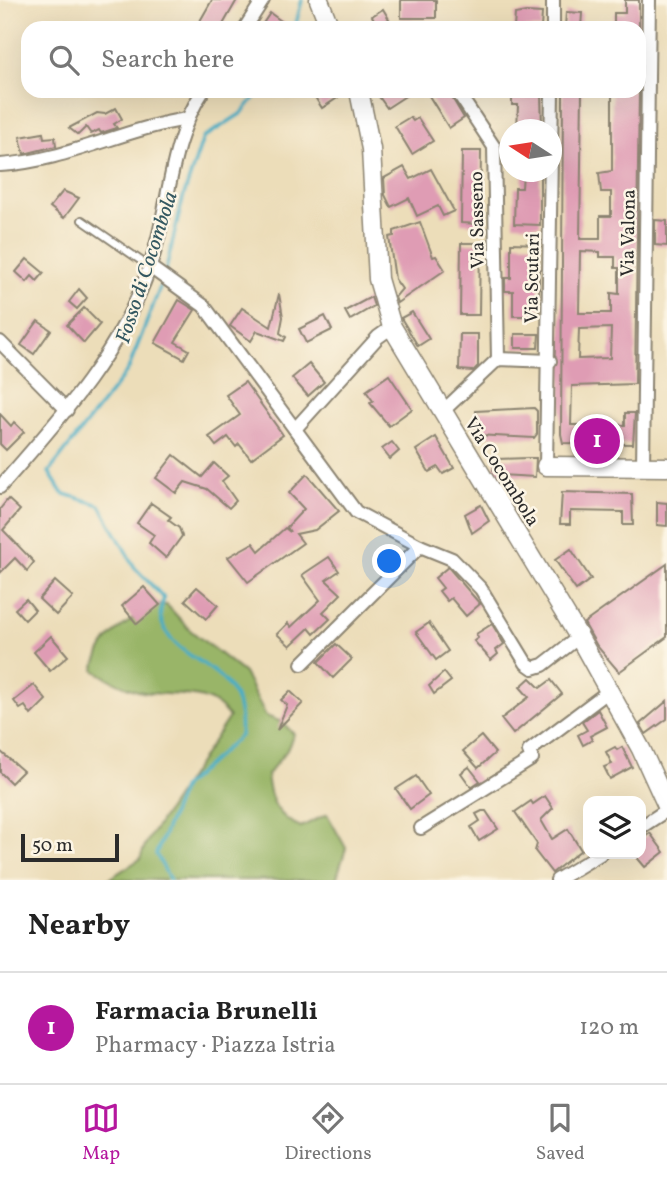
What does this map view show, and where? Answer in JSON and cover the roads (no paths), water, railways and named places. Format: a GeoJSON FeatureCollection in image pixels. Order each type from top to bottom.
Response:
{"type":"FeatureCollection","features":[{"type":"Feature","properties":{"kind":"street"},"geometry":{"type":"LineString","coordinates":[[250,21],[263,0]]}},
{"type":"Feature","properties":{"kind":"street"},"geometry":{"type":"LineString","coordinates":[[319,0],[328,21]]}},
{"type":"Feature","properties":{"kind":"street"},"geometry":{"type":"LineString","coordinates":[[553,0],[553,21]]}},
{"type":"Feature","properties":{"kind":"street","name":"Via Valona"},"geometry":{"type":"LineString","coordinates":[[643,467],[649,0]]}},
{"type":"Feature","properties":{"kind":"street"},"geometry":{"type":"LineString","coordinates":[[0,487],[67,410],[102,364],[128,320],[153,270],[187,119],[199,98]]}},
{"type":"Feature","properties":{"kind":"street","name":"Via Cocombola"},"geometry":{"type":"LineString","coordinates":[[360,98],[371,149],[378,279],[392,327],[579,637],[641,749],[667,808],[646,823]]}},
{"type":"Feature","properties":{"kind":"street","name":"Via Sasseno"},"geometry":{"type":"LineString","coordinates":[[462,98],[494,147],[498,359]]}},
{"type":"Feature","properties":{"kind":"street","name":"Via Scutari"},"geometry":{"type":"LineString","coordinates":[[547,466],[552,98]]}},
{"type":"Feature","properties":{"kind":"street"},"geometry":{"type":"LineString","coordinates":[[0,165],[71,154],[154,124],[187,119]]}},
{"type":"Feature","properties":{"kind":"street"},"geometry":{"type":"LineString","coordinates":[[153,270],[204,306],[356,512],[420,546],[452,559],[481,589],[526,663],[533,668],[579,637]]}},
{"type":"Feature","properties":{"kind":"street"},"geometry":{"type":"LineString","coordinates":[[295,429],[378,337],[392,327]]}},
{"type":"Feature","properties":{"kind":"street"},"geometry":{"type":"LineString","coordinates":[[0,342],[67,410]]}},
{"type":"Feature","properties":{"kind":"street"},"geometry":{"type":"LineString","coordinates":[[442,412],[498,359],[550,361]]}},
{"type":"Feature","properties":{"kind":"street"},"geometry":{"type":"LineString","coordinates":[[547,466],[667,467]]}},
{"type":"Feature","properties":{"kind":"street"},"geometry":{"type":"LineString","coordinates":[[302,664],[420,546]]}},
{"type":"Feature","properties":{"kind":"street"},"geometry":{"type":"LineString","coordinates":[[421,828],[532,759],[529,751],[609,691]]}},
{"type":"Feature","properties":{"kind":"street"},"geometry":{"type":"LineString","coordinates":[[557,880],[592,859]]}},
{"type":"Feature","properties":{"kind":"lane"},"geometry":{"type":"LineString","coordinates":[[82,219],[153,270]]}},
{"type":"Feature","properties":{"kind":"waterway","name":"Fosso di Cocombola"},"geometry":{"type":"LineString","coordinates":[[297,21],[302,0]]}},
{"type":"Feature","properties":{"kind":"waterway","name":"Fosso di Cocombola"},"geometry":{"type":"LineString","coordinates":[[165,273],[183,198],[203,138],[242,113],[254,98]]}},
{"type":"Feature","properties":{"kind":"waterway","name":"Fosso di Cocombola"},"geometry":{"type":"LineString","coordinates":[[163,280],[128,370],[49,472],[62,493],[100,505],[135,568],[164,598],[160,617],[168,635],[222,679],[233,693],[239,711],[240,736],[183,787],[156,854],[170,880]]}},
{"type":"Feature","properties":{"kind":"place","name":"Farmacia Brunelli"},"geometry":{"type":"Point","coordinates":[597,441]}}]}
